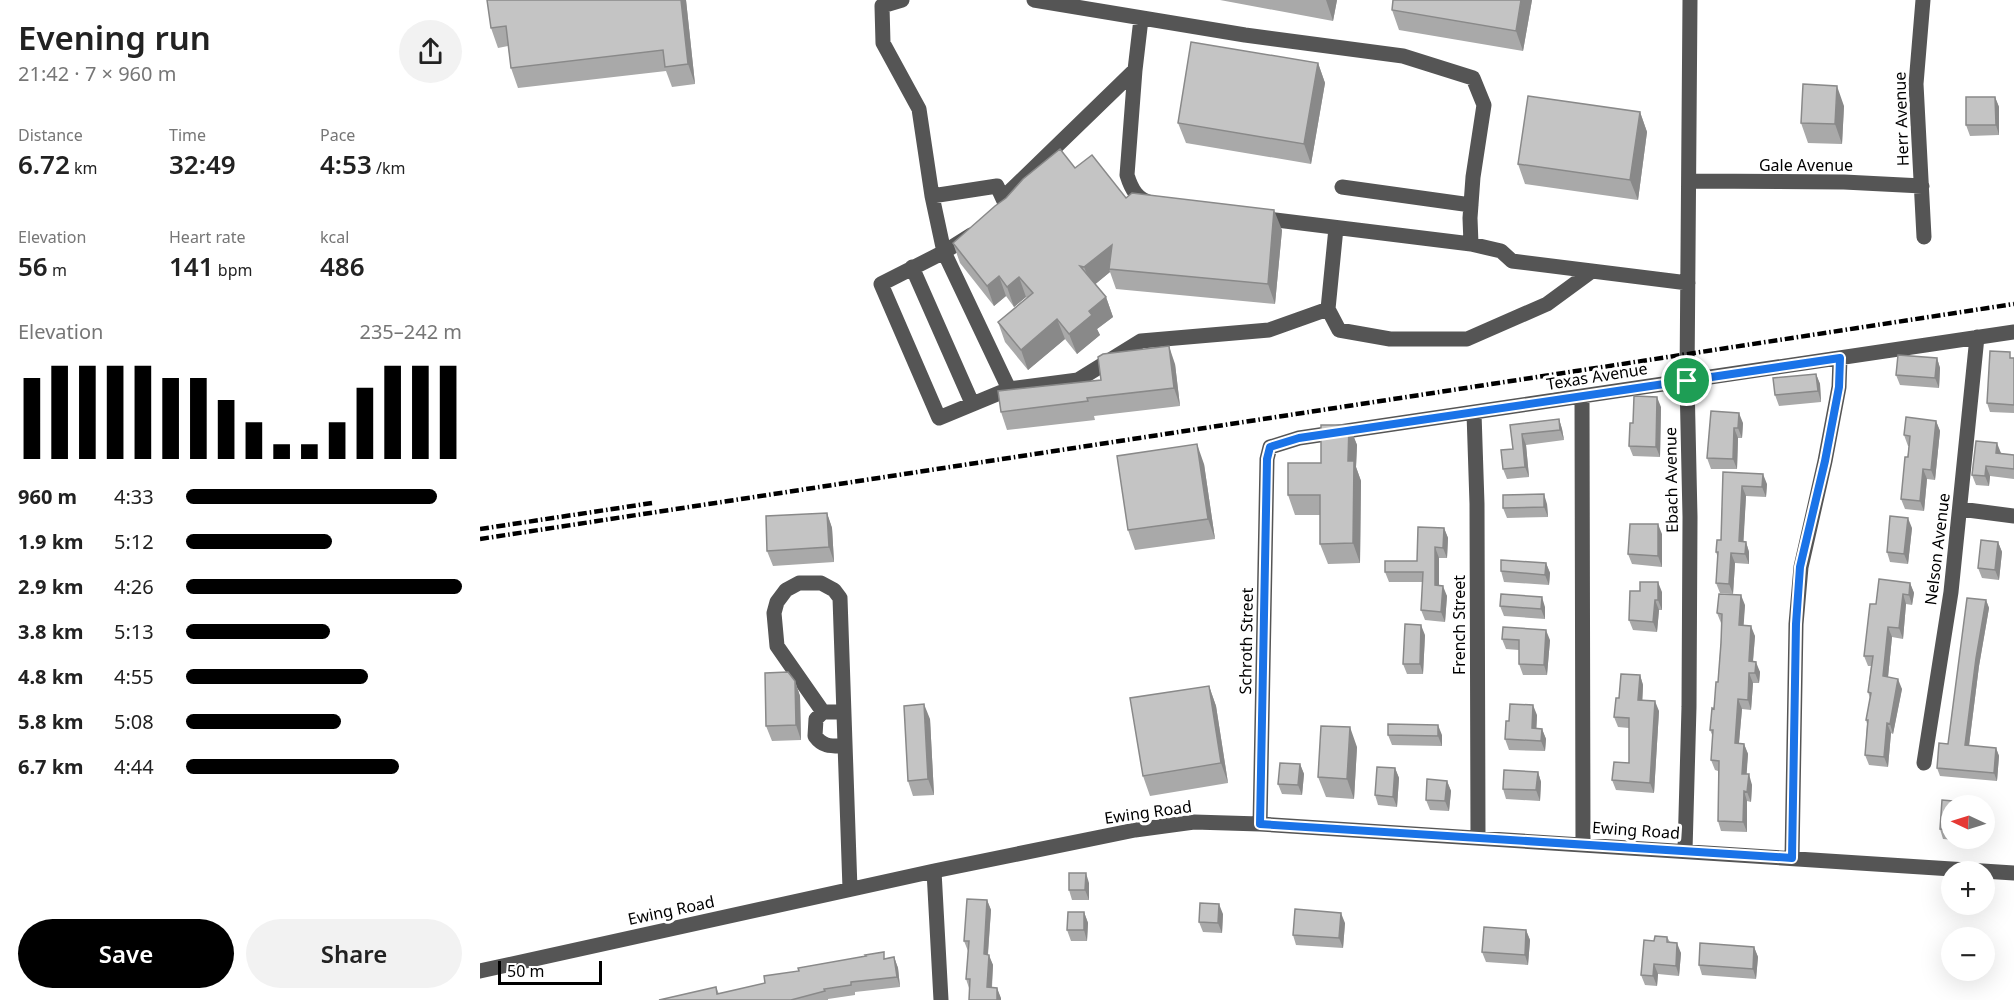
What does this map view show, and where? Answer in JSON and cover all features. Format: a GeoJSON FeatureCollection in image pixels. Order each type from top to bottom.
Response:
{"type":"FeatureCollection","features":[{"type":"Feature","properties":{"kind":"street"},"geometry":{"type":"LineString","coordinates":[[902,0],[882,6],[883,43],[919,109],[932,196],[944,252],[1009,389]]}},
{"type":"Feature","properties":{"kind":"street"},"geometry":{"type":"LineString","coordinates":[[1034,0],[1141,19],[1403,56],[1473,78],[1484,105],[1473,177],[1471,244]]}},
{"type":"Feature","properties":{"kind":"street","name":"Ebach Avenue"},"geometry":{"type":"LineString","coordinates":[[1685,851],[1688,790],[1690,517],[1687,381],[1690,0]]}},
{"type":"Feature","properties":{"kind":"street","name":"Herr Avenue"},"geometry":{"type":"LineString","coordinates":[[1923,0],[1916,84],[1924,237]]}},
{"type":"Feature","properties":{"kind":"street"},"geometry":{"type":"LineString","coordinates":[[1141,19],[1127,175],[1132,190],[1146,202],[1168,205]]}},
{"type":"Feature","properties":{"kind":"street"},"geometry":{"type":"LineString","coordinates":[[1003,198],[1135,70]]}},
{"type":"Feature","properties":{"kind":"street","name":"Gale Avenue"},"geometry":{"type":"LineString","coordinates":[[1689,181],[1922,186]]}},
{"type":"Feature","properties":{"kind":"street"},"geometry":{"type":"LineString","coordinates":[[932,196],[997,186],[1008,210],[944,252],[881,284],[939,418],[1009,389],[1078,380],[1142,341],[1269,330],[1328,309]]}},
{"type":"Feature","properties":{"kind":"street"},"geometry":{"type":"LineString","coordinates":[[1342,187],[1471,206]]}},
{"type":"Feature","properties":{"kind":"street"},"geometry":{"type":"LineString","coordinates":[[1247,216],[1471,244],[1501,251],[1512,261],[1688,283]]}},
{"type":"Feature","properties":{"kind":"street"},"geometry":{"type":"LineString","coordinates":[[1336,228],[1328,309],[1339,330],[1390,339],[1467,339],[1547,304],[1592,272]]}},
{"type":"Feature","properties":{"kind":"street"},"geometry":{"type":"LineString","coordinates":[[912,267],[972,403]]}},
{"type":"Feature","properties":{"kind":"street","name":"Texas Avenue"},"geometry":{"type":"LineString","coordinates":[[1267,459],[1270,447],[1299,438],[2014,332]]}},
{"type":"Feature","properties":{"kind":"street","name":"Nelson Avenue"},"geometry":{"type":"LineString","coordinates":[[1924,763],[1951,592],[1977,337]]}},
{"type":"Feature","properties":{"kind":"street"},"geometry":{"type":"LineString","coordinates":[[1792,858],[1796,624],[1800,567],[1829,440],[1839,387],[1840,358]]}},
{"type":"Feature","properties":{"kind":"street"},"geometry":{"type":"LineString","coordinates":[[1582,397],[1583,844]]}},
{"type":"Feature","properties":{"kind":"street","name":"French Street"},"geometry":{"type":"LineString","coordinates":[[1474,413],[1477,516],[1478,837]]}},
{"type":"Feature","properties":{"kind":"street","name":"Schroth Street"},"geometry":{"type":"LineString","coordinates":[[1260,824],[1267,459]]}},
{"type":"Feature","properties":{"kind":"street"},"geometry":{"type":"LineString","coordinates":[[1960,509],[2014,516]]}},
{"type":"Feature","properties":{"kind":"street"},"geometry":{"type":"LineString","coordinates":[[823,712],[777,646],[774,613],[777,602],[786,590],[800,583],[821,583],[834,590],[840,598],[850,889]]}},
{"type":"Feature","properties":{"kind":"street"},"geometry":{"type":"LineString","coordinates":[[843,712],[823,712],[816,719],[814,727],[815,736],[820,743],[827,746],[844,746]]}},
{"type":"Feature","properties":{"kind":"street","name":"Ewing Road"},"geometry":{"type":"LineString","coordinates":[[480,971],[934,871],[1176,823],[1260,824],[1478,837],[2014,873]]}},
{"type":"Feature","properties":{"kind":"street"},"geometry":{"type":"LineString","coordinates":[[934,871],[941,1000]]}},
{"type":"Feature","properties":{"kind":"building"},"geometry":{"type":"Polygon","coordinates":[[[487,0],[681,0],[688,64],[665,67],[663,50],[511,68],[506,26],[491,28],[487,0]]]}},
{"type":"Feature","properties":{"kind":"building"},"geometry":{"type":"Polygon","coordinates":[[[1393,0],[1521,0],[1516,31],[1392,10],[1393,0]]]}},
{"type":"Feature","properties":{"kind":"building"},"geometry":{"type":"Polygon","coordinates":[[[1191,42],[1318,63],[1304,144],[1178,123],[1191,42]]]}},
{"type":"Feature","properties":{"kind":"building"},"geometry":{"type":"Polygon","coordinates":[[[1803,84],[1837,86],[1835,124],[1801,123],[1803,84]]]}},
{"type":"Feature","properties":{"kind":"building"},"geometry":{"type":"Polygon","coordinates":[[[1528,96],[1640,112],[1630,180],[1518,164],[1528,96]]]}},
{"type":"Feature","properties":{"kind":"building"},"geometry":{"type":"Polygon","coordinates":[[[1966,97],[1995,97],[1996,125],[1966,125],[1966,97]]]}},
{"type":"Feature","properties":{"kind":"building"},"geometry":{"type":"Polygon","coordinates":[[[1060,149],[1075,168],[1092,155],[1126,198],[1132,193],[1274,210],[1268,284],[1109,269],[1112,245],[1084,267],[1080,266],[1106,297],[1089,311],[1092,315],[1069,334],[1057,319],[1021,350],[998,322],[1033,293],[1019,277],[1007,287],[999,276],[987,286],[953,243],[1006,198],[1023,179],[1060,149]]]}},
{"type":"Feature","properties":{"kind":"building"},"geometry":{"type":"Polygon","coordinates":[[[1169,346],[1174,388],[1087,398],[1088,401],[1001,412],[998,391],[1101,380],[1098,357],[1103,354],[1169,346]]]}},
{"type":"Feature","properties":{"kind":"building"},"geometry":{"type":"Polygon","coordinates":[[[1990,351],[2010,352],[2010,358],[2014,358],[2014,405],[1987,403],[1990,351]]]}},
{"type":"Feature","properties":{"kind":"building"},"geometry":{"type":"Polygon","coordinates":[[[1898,355],[1937,358],[1935,378],[1896,375],[1898,355]]]}},
{"type":"Feature","properties":{"kind":"building"},"geometry":{"type":"Polygon","coordinates":[[[1816,374],[1818,391],[1775,395],[1773,378],[1816,374]]]}},
{"type":"Feature","properties":{"kind":"building"},"geometry":{"type":"Polygon","coordinates":[[[1634,396],[1657,397],[1656,447],[1629,446],[1634,396]]]}},
{"type":"Feature","properties":{"kind":"building"},"geometry":{"type":"Polygon","coordinates":[[[1711,411],[1739,413],[1738,428],[1734,428],[1733,459],[1707,458],[1711,411]]]}},
{"type":"Feature","properties":{"kind":"building"},"geometry":{"type":"Polygon","coordinates":[[[1906,417],[1936,421],[1931,470],[1923,469],[1920,501],[1901,499],[1905,457],[1908,457],[1910,436],[1904,435],[1906,417]]]}},
{"type":"Feature","properties":{"kind":"building"},"geometry":{"type":"Polygon","coordinates":[[[1559,419],[1560,430],[1522,434],[1525,467],[1503,469],[1501,450],[1513,449],[1510,425],[1559,419]]]}},
{"type":"Feature","properties":{"kind":"building"},"geometry":{"type":"Polygon","coordinates":[[[1321,425],[1349,425],[1348,461],[1354,461],[1353,543],[1320,544],[1320,495],[1288,495],[1288,463],[1321,463],[1321,425]]]}},
{"type":"Feature","properties":{"kind":"building"},"geometry":{"type":"Polygon","coordinates":[[[1976,441],[1997,443],[1996,453],[2014,455],[2014,469],[1986,466],[1985,476],[1972,475],[1976,441]]]}},
{"type":"Feature","properties":{"kind":"building"},"geometry":{"type":"Polygon","coordinates":[[[1197,444],[1208,519],[1128,530],[1117,456],[1197,444]]]}},
{"type":"Feature","properties":{"kind":"building"},"geometry":{"type":"Polygon","coordinates":[[[1723,472],[1763,474],[1762,487],[1742,486],[1739,541],[1746,542],[1745,554],[1731,553],[1729,584],[1716,583],[1717,540],[1721,540],[1723,472]]]}},
{"type":"Feature","properties":{"kind":"building"},"geometry":{"type":"Polygon","coordinates":[[[1544,494],[1544,507],[1503,508],[1503,495],[1544,494]]]}},
{"type":"Feature","properties":{"kind":"building"},"geometry":{"type":"Polygon","coordinates":[[[827,513],[829,547],[767,551],[766,516],[827,513]]]}},
{"type":"Feature","properties":{"kind":"building"},"geometry":{"type":"Polygon","coordinates":[[[1890,516],[1908,518],[1904,554],[1887,552],[1890,516]]]}},
{"type":"Feature","properties":{"kind":"building"},"geometry":{"type":"Polygon","coordinates":[[[1630,524],[1658,524],[1658,556],[1628,554],[1630,524]]]}},
{"type":"Feature","properties":{"kind":"building"},"geometry":{"type":"Polygon","coordinates":[[[1418,527],[1444,528],[1443,548],[1435,547],[1435,585],[1443,586],[1441,612],[1421,610],[1423,572],[1385,572],[1385,561],[1417,561],[1418,527]]]}},
{"type":"Feature","properties":{"kind":"building"},"geometry":{"type":"Polygon","coordinates":[[[1981,540],[1998,542],[1995,570],[1978,568],[1981,540]]]}},
{"type":"Feature","properties":{"kind":"building"},"geometry":{"type":"Polygon","coordinates":[[[1501,560],[1546,563],[1545,575],[1501,571],[1501,560]]]}},
{"type":"Feature","properties":{"kind":"building"},"geometry":{"type":"Polygon","coordinates":[[[1879,579],[1910,583],[1909,595],[1903,594],[1899,628],[1888,627],[1883,676],[1898,679],[1890,724],[1887,723],[1884,757],[1865,755],[1868,720],[1866,720],[1871,693],[1868,692],[1873,656],[1864,656],[1870,604],[1876,604],[1879,579]]]}},
{"type":"Feature","properties":{"kind":"building"},"geometry":{"type":"Polygon","coordinates":[[[1640,582],[1658,582],[1658,600],[1655,600],[1653,622],[1629,620],[1630,591],[1640,591],[1640,582]]]}},
{"type":"Feature","properties":{"kind":"building"},"geometry":{"type":"Polygon","coordinates":[[[1501,594],[1542,597],[1541,609],[1500,606],[1501,594]]]}},
{"type":"Feature","properties":{"kind":"building"},"geometry":{"type":"Polygon","coordinates":[[[1719,594],[1741,595],[1739,625],[1751,626],[1749,661],[1756,662],[1755,673],[1749,673],[1748,700],[1738,699],[1735,743],[1744,744],[1742,774],[1749,774],[1747,792],[1744,791],[1743,822],[1718,821],[1719,761],[1711,760],[1713,730],[1710,730],[1716,682],[1718,682],[1721,643],[1722,614],[1717,613],[1719,594]]]}},
{"type":"Feature","properties":{"kind":"building"},"geometry":{"type":"Polygon","coordinates":[[[1967,598],[1986,600],[1965,745],[1996,748],[1994,773],[1937,768],[1939,743],[1948,744],[1967,598]]]}},
{"type":"Feature","properties":{"kind":"building"},"geometry":{"type":"Polygon","coordinates":[[[1405,624],[1421,625],[1420,664],[1403,664],[1405,624]]]}},
{"type":"Feature","properties":{"kind":"building"},"geometry":{"type":"Polygon","coordinates":[[[1503,627],[1546,630],[1544,665],[1519,664],[1519,640],[1502,639],[1503,627]]]}},
{"type":"Feature","properties":{"kind":"building"},"geometry":{"type":"Polygon","coordinates":[[[788,672],[795,681],[796,725],[766,726],[765,673],[788,672]]]}},
{"type":"Feature","properties":{"kind":"building"},"geometry":{"type":"Polygon","coordinates":[[[1621,674],[1640,675],[1638,700],[1655,701],[1650,783],[1612,780],[1614,762],[1629,763],[1629,718],[1614,717],[1616,698],[1619,698],[1621,674]]]}},
{"type":"Feature","properties":{"kind":"building"},"geometry":{"type":"Polygon","coordinates":[[[1209,686],[1221,763],[1143,776],[1130,698],[1209,686]]]}},
{"type":"Feature","properties":{"kind":"building"},"geometry":{"type":"Polygon","coordinates":[[[924,704],[928,779],[908,781],[904,706],[924,704]]]}},
{"type":"Feature","properties":{"kind":"building"},"geometry":{"type":"Polygon","coordinates":[[[1510,704],[1533,705],[1532,728],[1542,729],[1541,741],[1505,739],[1510,704]]]}},
{"type":"Feature","properties":{"kind":"building"},"geometry":{"type":"Polygon","coordinates":[[[1388,724],[1438,725],[1438,736],[1388,735],[1388,724]]]}},
{"type":"Feature","properties":{"kind":"building"},"geometry":{"type":"Polygon","coordinates":[[[1321,726],[1350,727],[1347,779],[1318,777],[1321,726]]]}},
{"type":"Feature","properties":{"kind":"building"},"geometry":{"type":"Polygon","coordinates":[[[1280,763],[1300,764],[1298,785],[1278,784],[1280,763]]]}},
{"type":"Feature","properties":{"kind":"building"},"geometry":{"type":"Polygon","coordinates":[[[1377,767],[1395,768],[1393,797],[1375,795],[1377,767]]]}},
{"type":"Feature","properties":{"kind":"building"},"geometry":{"type":"Polygon","coordinates":[[[1504,770],[1538,772],[1536,790],[1503,789],[1504,770]]]}},
{"type":"Feature","properties":{"kind":"building"},"geometry":{"type":"Polygon","coordinates":[[[1427,779],[1447,781],[1445,801],[1426,800],[1427,779]]]}},
{"type":"Feature","properties":{"kind":"building"},"geometry":{"type":"Polygon","coordinates":[[[1069,873],[1086,873],[1085,890],[1069,890],[1069,873]]]}},
{"type":"Feature","properties":{"kind":"building"},"geometry":{"type":"Polygon","coordinates":[[[967,899],[987,900],[984,954],[989,955],[987,987],[997,988],[997,1000],[969,1000],[970,979],[966,979],[969,941],[964,941],[967,899]]]}},
{"type":"Feature","properties":{"kind":"building"},"geometry":{"type":"Polygon","coordinates":[[[1200,903],[1219,904],[1218,923],[1199,922],[1200,903]]]}},
{"type":"Feature","properties":{"kind":"building"},"geometry":{"type":"Polygon","coordinates":[[[1295,909],[1341,913],[1339,938],[1293,935],[1295,909]]]}},
{"type":"Feature","properties":{"kind":"building"},"geometry":{"type":"Polygon","coordinates":[[[1068,912],[1084,912],[1084,930],[1067,930],[1068,912]]]}},
{"type":"Feature","properties":{"kind":"building"},"geometry":{"type":"Polygon","coordinates":[[[1484,927],[1526,930],[1525,955],[1482,952],[1484,927]]]}},
{"type":"Feature","properties":{"kind":"building"},"geometry":{"type":"Polygon","coordinates":[[[1655,936],[1667,937],[1667,942],[1677,943],[1676,966],[1654,964],[1653,976],[1641,975],[1644,940],[1654,941],[1655,936]]]}},
{"type":"Feature","properties":{"kind":"building"},"geometry":{"type":"Polygon","coordinates":[[[1700,943],[1754,947],[1753,969],[1699,965],[1700,943]]]}},
{"type":"Feature","properties":{"kind":"building"},"geometry":{"type":"Polygon","coordinates":[[[884,952],[884,959],[894,957],[897,977],[851,982],[851,985],[824,989],[825,991],[791,1000],[659,1000],[716,987],[717,994],[765,983],[764,976],[799,971],[798,968],[884,952]]]}},
{"type":"Feature","properties":{"kind":"railway"},"geometry":{"type":"LineString","coordinates":[[480,539],[2014,304]]}},
{"type":"Feature","properties":{"kind":"railway"},"geometry":{"type":"LineString","coordinates":[[480,529],[652,503]]}},
{"type":"Feature","properties":{"kind":"route"},"geometry":{"type":"LineString","coordinates":[[1840,358],[1839,387],[1825,461],[1800,567],[1796,624],[1792,858],[1260,824],[1267,459],[1270,447],[1299,438],[1687,381],[1840,358]]}}]}
